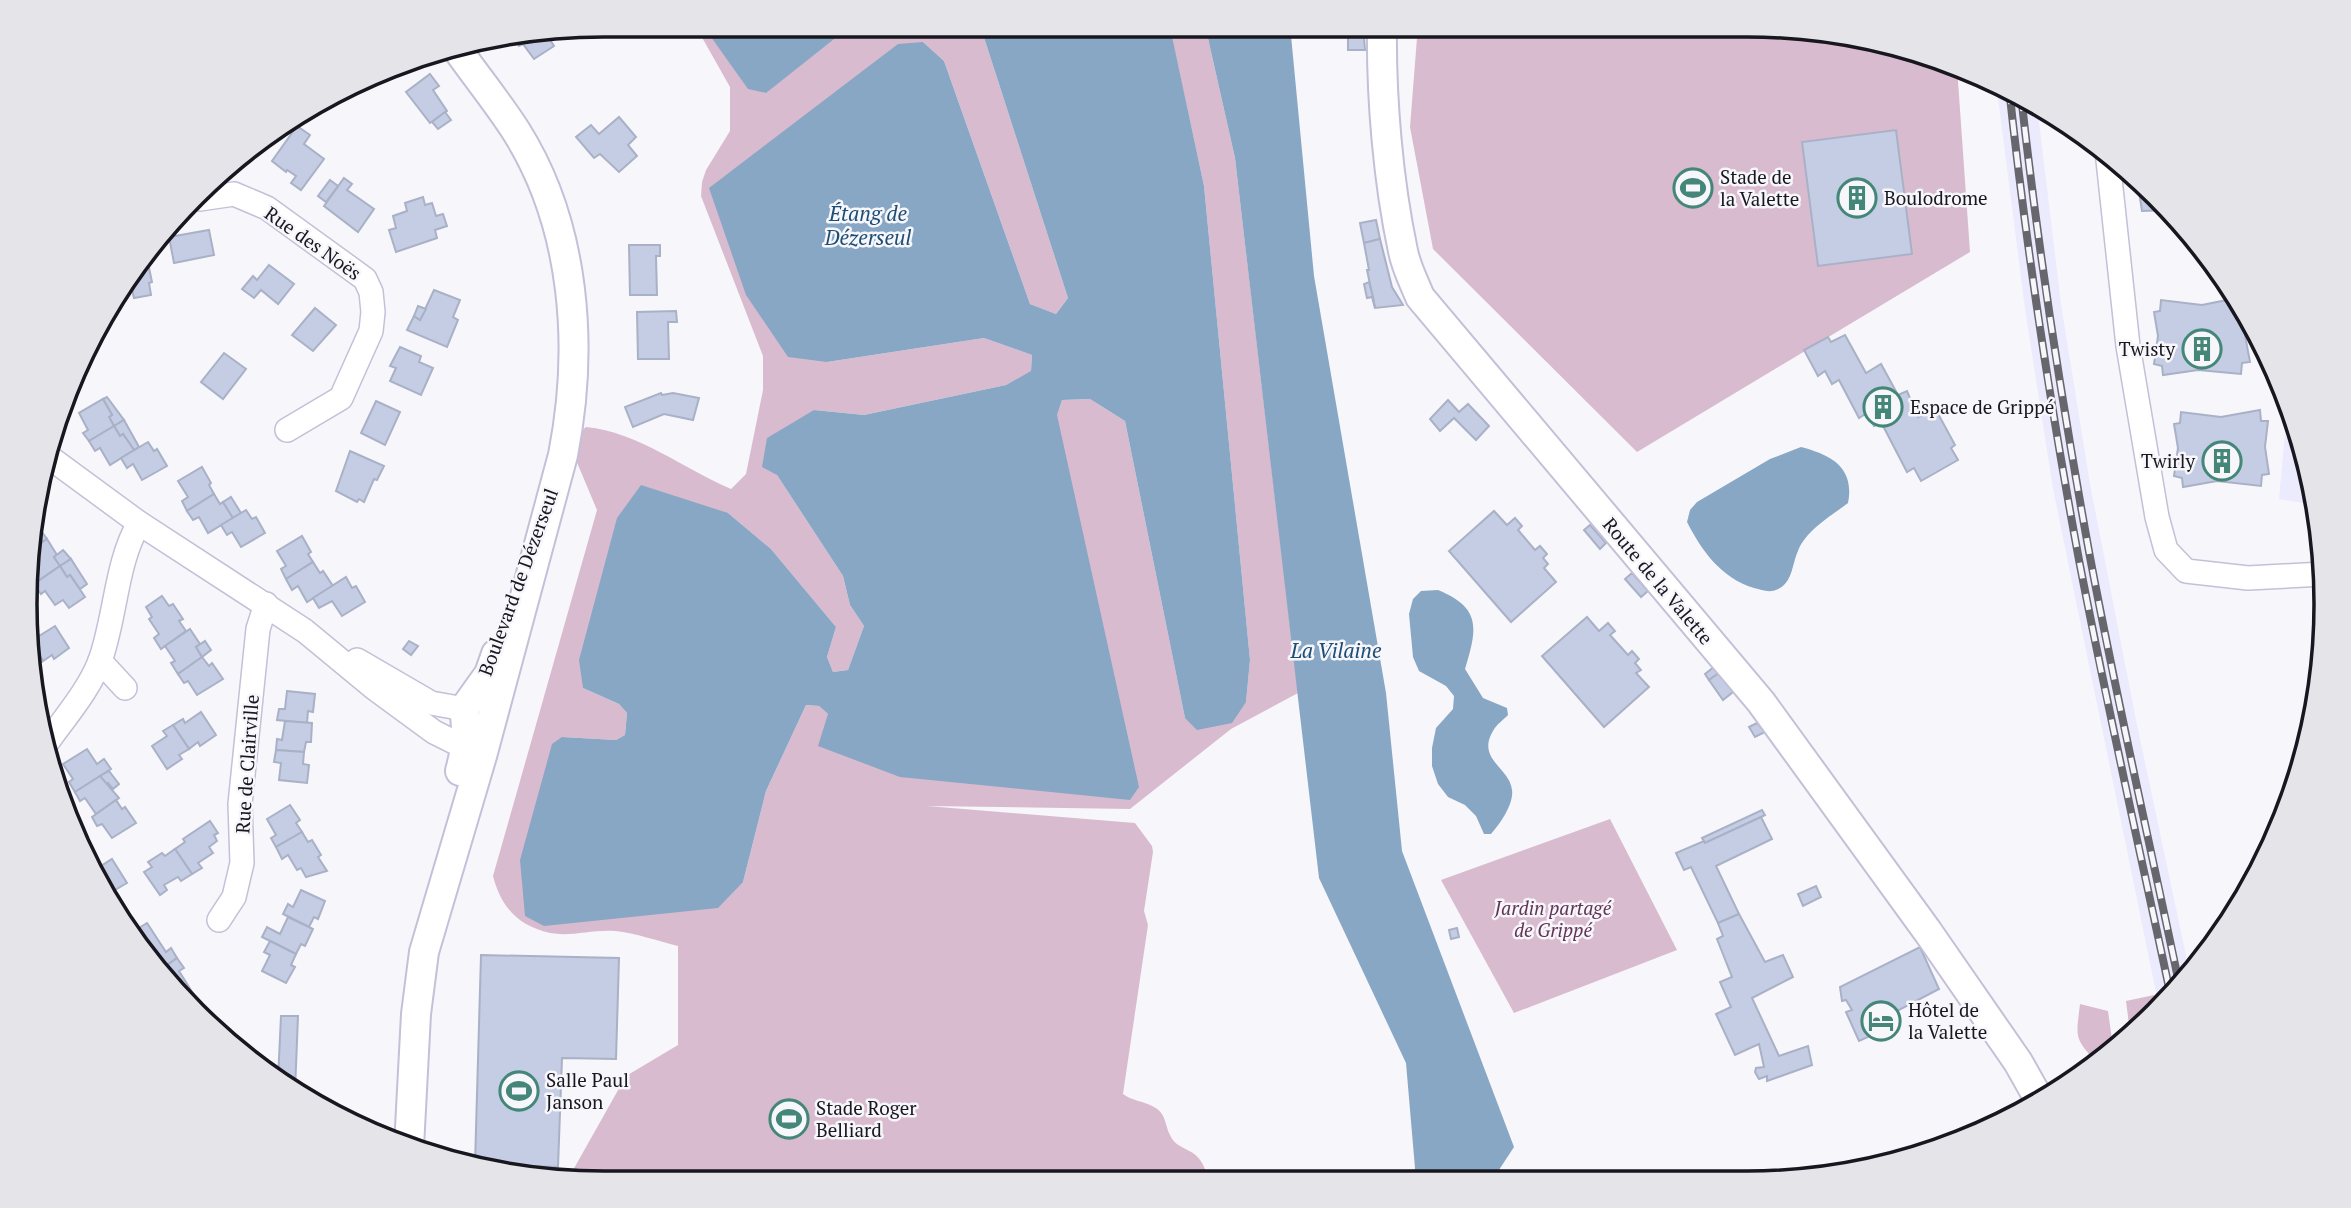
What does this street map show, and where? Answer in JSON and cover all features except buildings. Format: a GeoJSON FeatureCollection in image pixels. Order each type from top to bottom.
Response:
{"type":"FeatureCollection","features":[{"type":"Feature","properties":{"kind":"street","name":"Route de la Valette"},"geometry":{"type":"LineString","coordinates":[[1382,37],[1381,72],[1389,157],[1403,253],[1420,297],[1761,702],[1935,943],[2018,1062],[2035,1092]]}},
{"type":"Feature","properties":{"kind":"street","name":"Boulevard de Dézerseul"},"geometry":{"type":"LineString","coordinates":[[410,1137],[416,1014],[424,952],[474,752],[563,455],[571,416],[575,334],[562,240],[542,184],[517,132],[461,55]]}},
{"type":"Feature","properties":{"kind":"street"},"geometry":{"type":"LineString","coordinates":[[2108,167],[2128,346],[2157,517],[2166,550],[2186,571],[2248,578],[2313,575]]}},
{"type":"Feature","properties":{"kind":"street","name":"Rue des Noës"},"geometry":{"type":"LineString","coordinates":[[209,198],[234,194],[267,208],[365,279],[371,292],[371,331],[341,398],[286,430]]}},
{"type":"Feature","properties":{"kind":"street","name":"Boulevard de Dézerseul"},"geometry":{"type":"LineString","coordinates":[[474,752],[464,709],[489,674],[563,455]]}},
{"type":"Feature","properties":{"kind":"street"},"geometry":{"type":"LineString","coordinates":[[55,462],[139,523],[305,631],[430,703],[464,709]]}},
{"type":"Feature","properties":{"kind":"street"},"geometry":{"type":"LineString","coordinates":[[52,734],[75,704],[100,661],[129,541],[139,523]]}},
{"type":"Feature","properties":{"kind":"street","name":"Rue de Clairville"},"geometry":{"type":"LineString","coordinates":[[219,920],[234,897],[242,863],[240,804],[258,629],[266,604]]}},
{"type":"Feature","properties":{"kind":"street"},"geometry":{"type":"LineString","coordinates":[[305,631],[374,688],[434,732],[474,752]]}},
{"type":"Feature","properties":{"kind":"street"},"geometry":{"type":"LineString","coordinates":[[100,661],[125,688]]}},
{"type":"Feature","properties":{"kind":"shaded area"},"geometry":{"type":"Polygon","coordinates":[[[1998,95],[2039,118],[2061,304],[2090,484],[2187,961],[2157,996],[2053,489],[2025,309],[1998,95]]]}},
{"type":"Feature","properties":{"kind":"shaded area"},"geometry":{"type":"Polygon","coordinates":[[[2286,427],[2305,503],[2279,499],[2286,427]]]}},
{"type":"Feature","properties":{"kind":"green space"},"geometry":{"type":"Polygon","coordinates":[[[702,37],[711,37],[765,93],[837,37],[984,37],[1068,298],[1056,314],[1030,304],[944,61],[923,42],[827,362],[984,338],[1032,355],[1031,372],[1006,385],[864,415],[814,410],[777,475],[843,576],[850,605],[864,626],[848,670],[833,672],[827,657],[836,627],[771,549],[728,513],[583,688],[619,704],[627,713],[625,735],[616,740],[562,737],[743,882],[766,791],[806,705],[819,706],[828,714],[1057,414],[1062,400],[1090,399],[1125,421],[1185,718],[1246,702],[1250,660],[1204,186],[1172,37],[1208,37],[1235,158],[1298,693],[1231,729],[1130,809],[927,806],[1135,823],[1152,846],[1153,852],[1144,911],[1148,925],[1123,1094],[1158,1110],[1174,1141],[1195,1155],[1206,1171],[573,1170],[626,1076],[678,1045],[678,946],[615,931],[558,934],[539,930],[512,914],[496,887],[493,876],[597,510],[573,453],[578,434],[586,427],[624,436],[731,489],[746,474],[763,390],[763,356],[701,196],[706,170],[730,131],[730,87],[702,37]]]}},
{"type":"Feature","properties":{"kind":"green space","name":"Stade de la Valette"},"geometry":{"type":"Polygon","coordinates":[[[1417,37],[1784,38],[1894,56],[1958,78],[1970,252],[1637,452],[1433,249],[1410,127],[1417,37]]]}},
{"type":"Feature","properties":{"kind":"green space","name":"Jardin partagé de Grippé"},"geometry":{"type":"Polygon","coordinates":[[[1610,819],[1677,950],[1514,1013],[1441,880],[1610,819]]]}},
{"type":"Feature","properties":{"kind":"green space"},"geometry":{"type":"Polygon","coordinates":[[[2154,995],[2155,998],[2129,1023],[2126,1001],[2154,995]]]}},
{"type":"Feature","properties":{"kind":"green space"},"geometry":{"type":"Polygon","coordinates":[[[2080,1004],[2108,1011],[2112,1038],[2090,1055],[2080,1042],[2080,1004]]]}},
{"type":"Feature","properties":{"kind":"water"},"geometry":{"type":"Polygon","coordinates":[[[711,37],[837,37],[766,93],[748,89],[711,37]]]}},
{"type":"Feature","properties":{"kind":"water","name":"Étang de Dézerseul"},"geometry":{"type":"Polygon","coordinates":[[[984,37],[1172,37],[1204,186],[1250,660],[1246,702],[1232,723],[1197,730],[1185,718],[1125,421],[1090,399],[1062,400],[1057,415],[1139,787],[1130,800],[900,777],[818,746],[828,714],[819,706],[806,705],[766,791],[743,882],[718,908],[544,926],[525,916],[520,860],[552,744],[562,737],[616,740],[625,735],[627,713],[619,704],[583,688],[579,660],[617,518],[641,485],[728,513],[771,549],[836,627],[827,657],[833,672],[848,670],[864,626],[850,605],[843,576],[777,475],[762,467],[767,438],[814,410],[864,415],[1006,385],[1031,371],[1032,355],[984,338],[827,362],[788,357],[746,295],[709,188],[898,44],[923,42],[944,61],[1030,304],[1056,314],[1068,298],[984,37]]]}},
{"type":"Feature","properties":{"kind":"water","name":"La Vilaine"},"geometry":{"type":"Polygon","coordinates":[[[1208,37],[1291,37],[1314,276],[1386,693],[1402,851],[1514,1147],[1498,1171],[1414,1171],[1406,1063],[1319,878],[1235,158],[1208,37]]]}},
{"type":"Feature","properties":{"kind":"water"},"geometry":{"type":"Polygon","coordinates":[[[1801,447],[1822,454],[1838,464],[1848,480],[1848,503],[1807,536],[1784,585],[1773,591],[1754,588],[1732,578],[1706,553],[1687,522],[1690,510],[1697,502],[1770,459],[1801,447]]]}},
{"type":"Feature","properties":{"kind":"water"},"geometry":{"type":"Polygon","coordinates":[[[1438,590],[1462,604],[1469,612],[1473,631],[1465,669],[1483,698],[1507,708],[1508,715],[1493,731],[1489,749],[1495,763],[1510,782],[1512,796],[1506,814],[1491,834],[1484,834],[1476,816],[1465,805],[1448,797],[1438,784],[1432,766],[1436,728],[1453,709],[1454,696],[1446,686],[1419,671],[1413,657],[1409,614],[1413,599],[1421,591],[1438,590]]]}},
{"type":"Feature","properties":{"kind":"railway"},"geometry":{"type":"LineString","coordinates":[[2011,102],[2031,266],[2068,501],[2168,983]]}},
{"type":"Feature","properties":{"kind":"railway"},"geometry":{"type":"LineString","coordinates":[[2023,108],[2060,384],[2090,557],[2177,973]]}},
{"type":"Feature","properties":{"kind":"place","name":"Stade de la Valette"},"geometry":{"type":"Point","coordinates":[1693,188]}},
{"type":"Feature","properties":{"kind":"place","name":"Boulodrome"},"geometry":{"type":"Point","coordinates":[1857,198]}},
{"type":"Feature","properties":{"kind":"place","name":"Twisty"},"geometry":{"type":"Point","coordinates":[2202,349]}},
{"type":"Feature","properties":{"kind":"place","name":"Espace de Grippé"},"geometry":{"type":"Point","coordinates":[1883,407]}},
{"type":"Feature","properties":{"kind":"place","name":"Twirly"},"geometry":{"type":"Point","coordinates":[2222,461]}},
{"type":"Feature","properties":{"kind":"place","name":"Hôtel de la Valette"},"geometry":{"type":"Point","coordinates":[1881,1021]}},
{"type":"Feature","properties":{"kind":"place","name":"Salle Paul Janson"},"geometry":{"type":"Point","coordinates":[519,1091]}},
{"type":"Feature","properties":{"kind":"place","name":"Stade Roger Belliard"},"geometry":{"type":"Point","coordinates":[789,1119]}}]}
